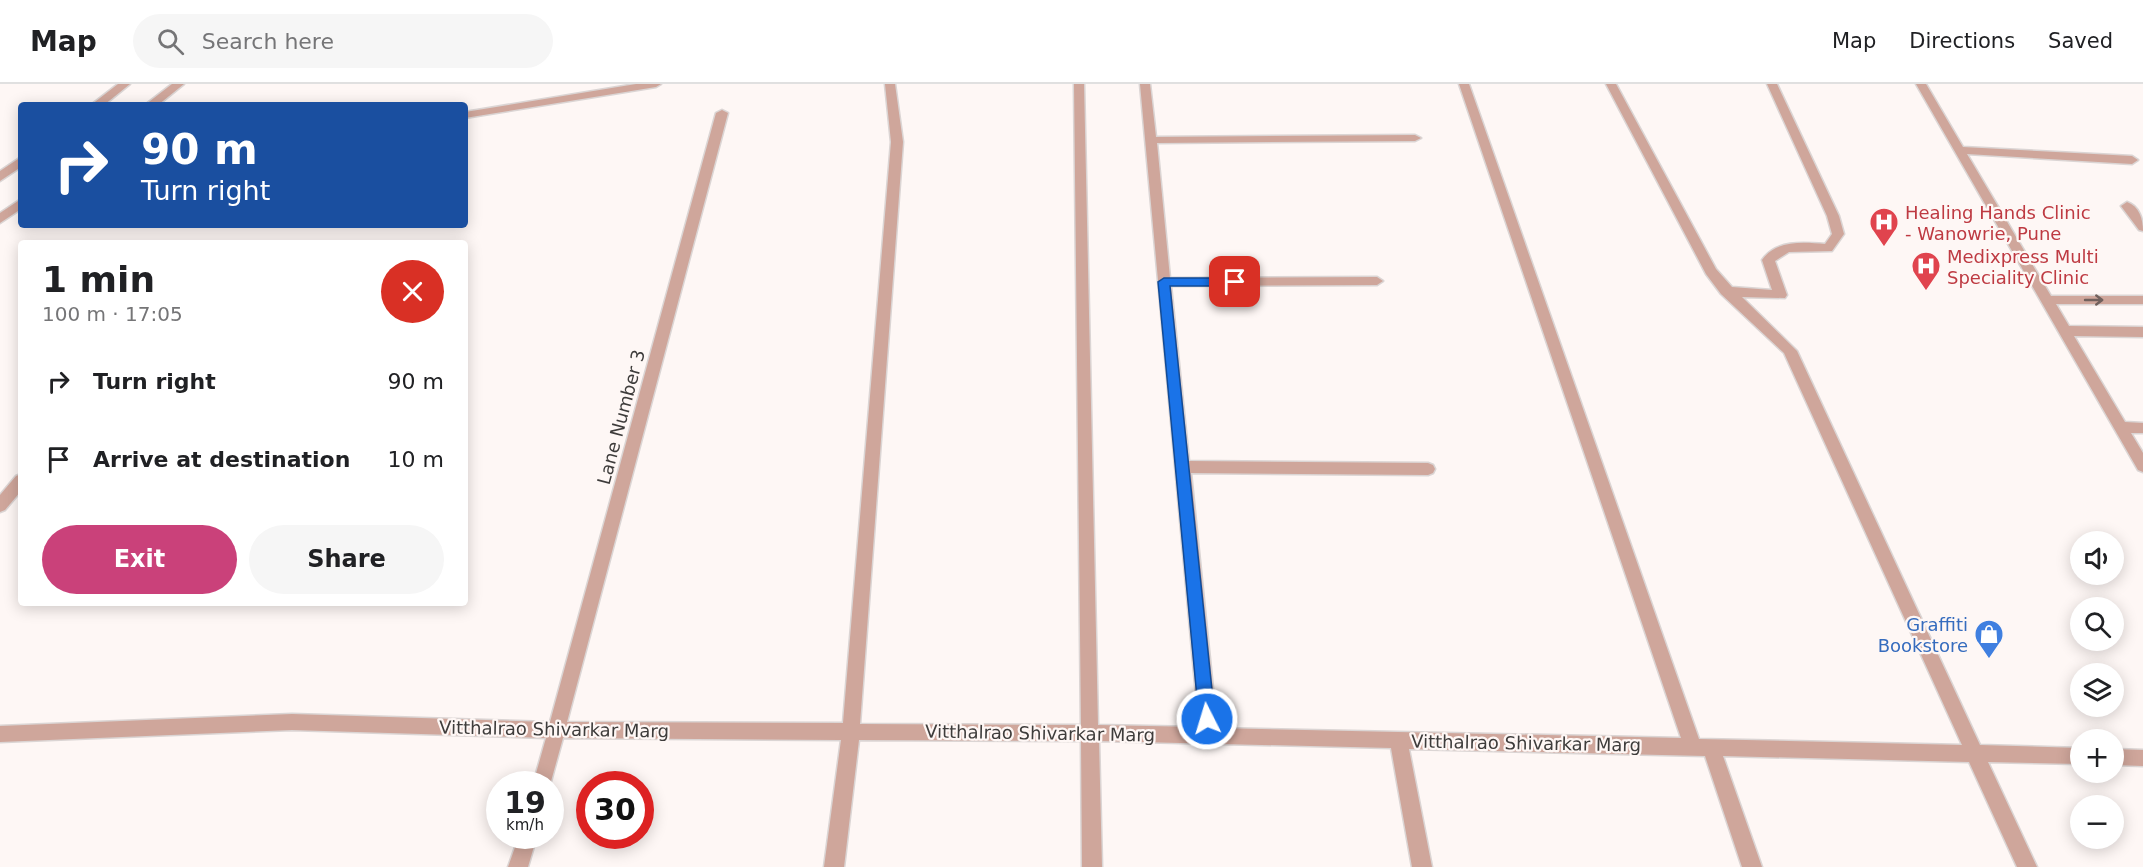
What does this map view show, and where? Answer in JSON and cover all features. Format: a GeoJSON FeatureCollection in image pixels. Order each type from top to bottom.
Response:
{"type":"FeatureCollection","features":[{"type":"Feature","properties":{"kind":"street"},"geometry":{"type":"LineString","coordinates":[[101,102],[125,84]]}},
{"type":"Feature","properties":{"kind":"street"},"geometry":{"type":"LineString","coordinates":[[155,102],[179,84]]}},
{"type":"Feature","properties":{"kind":"street"},"geometry":{"type":"LineString","coordinates":[[468,115],[656,84]]}},
{"type":"Feature","properties":{"kind":"street"},"geometry":{"type":"LineString","coordinates":[[834,867],[851,732],[897,142],[890,84]]}},
{"type":"Feature","properties":{"kind":"street"},"geometry":{"type":"LineString","coordinates":[[1079,84],[1092,733],[1092,867]]}},
{"type":"Feature","properties":{"kind":"street"},"geometry":{"type":"LineString","coordinates":[[1145,84],[1209,736]]}},
{"type":"Feature","properties":{"kind":"street"},"geometry":{"type":"LineString","coordinates":[[1464,84],[1702,747],[1752,867]]}},
{"type":"Feature","properties":{"kind":"street"},"geometry":{"type":"LineString","coordinates":[[1611,84],[1698,247],[1726,291],[1769,327],[1790,351],[2027,867]]}},
{"type":"Feature","properties":{"kind":"street"},"geometry":{"type":"LineString","coordinates":[[1726,291],[1780,295],[1768,260],[1773,253],[1791,247],[1827,248],[1838,234],[1833,216],[1772,84]]}},
{"type":"Feature","properties":{"kind":"street"},"geometry":{"type":"LineString","coordinates":[[1921,84],[2143,466]]}},
{"type":"Feature","properties":{"kind":"street","name":"Lane Number 3"},"geometry":{"type":"LineString","coordinates":[[546,771],[722,113]]}},
{"type":"Feature","properties":{"kind":"street"},"geometry":{"type":"LineString","coordinates":[[1150,140],[1415,138]]}},
{"type":"Feature","properties":{"kind":"street"},"geometry":{"type":"LineString","coordinates":[[1960,150],[2132,160]]}},
{"type":"Feature","properties":{"kind":"street"},"geometry":{"type":"LineString","coordinates":[[0,177],[18,163]]}},
{"type":"Feature","properties":{"kind":"street"},"geometry":{"type":"LineString","coordinates":[[0,219],[18,205]]}},
{"type":"Feature","properties":{"kind":"street"},"geometry":{"type":"LineString","coordinates":[[2127,206],[2143,227]]}},
{"type":"Feature","properties":{"kind":"street"},"geometry":{"type":"LineString","coordinates":[[1164,282],[1377,281]]}},
{"type":"Feature","properties":{"kind":"street"},"geometry":{"type":"LineString","coordinates":[[2045,300],[2143,300]]}},
{"type":"Feature","properties":{"kind":"street"},"geometry":{"type":"LineString","coordinates":[[2064,331],[2143,332]]}},
{"type":"Feature","properties":{"kind":"street"},"geometry":{"type":"LineString","coordinates":[[2122,427],[2143,428]]}},
{"type":"Feature","properties":{"kind":"street"},"geometry":{"type":"LineString","coordinates":[[1183,467],[1428,470]]}},
{"type":"Feature","properties":{"kind":"street"},"geometry":{"type":"LineString","coordinates":[[0,506],[18,484]]}},
{"type":"Feature","properties":{"kind":"street","name":"Vitthalrao Shivarkar Marg"},"geometry":{"type":"LineString","coordinates":[[0,735],[57,730],[292,722],[558,730],[1092,733],[2070,756]]}},
{"type":"Feature","properties":{"kind":"street"},"geometry":{"type":"LineString","coordinates":[[1398,740],[1422,867]]}},
{"type":"Feature","properties":{"kind":"street"},"geometry":{"type":"LineString","coordinates":[[2124,757],[2143,758]]}},
{"type":"Feature","properties":{"kind":"street"},"geometry":{"type":"LineString","coordinates":[[519,867],[524,849]]}},
{"type":"Feature","properties":{"kind":"place","name":"Healing Hands Clinic - Wanowrie, Pune"},"geometry":{"type":"Point","coordinates":[1884,248]}},
{"type":"Feature","properties":{"kind":"place","name":"Medixpress Multi Speciality Clinic"},"geometry":{"type":"Point","coordinates":[1926,292]}},
{"type":"Feature","properties":{"kind":"place","name":"Graffiti Bookstore"},"geometry":{"type":"Point","coordinates":[1989,660]}},
{"type":"Feature","properties":{"kind":"route"},"geometry":{"type":"LineString","coordinates":[[1207,719],[1164,282],[1235,282]]}}]}
